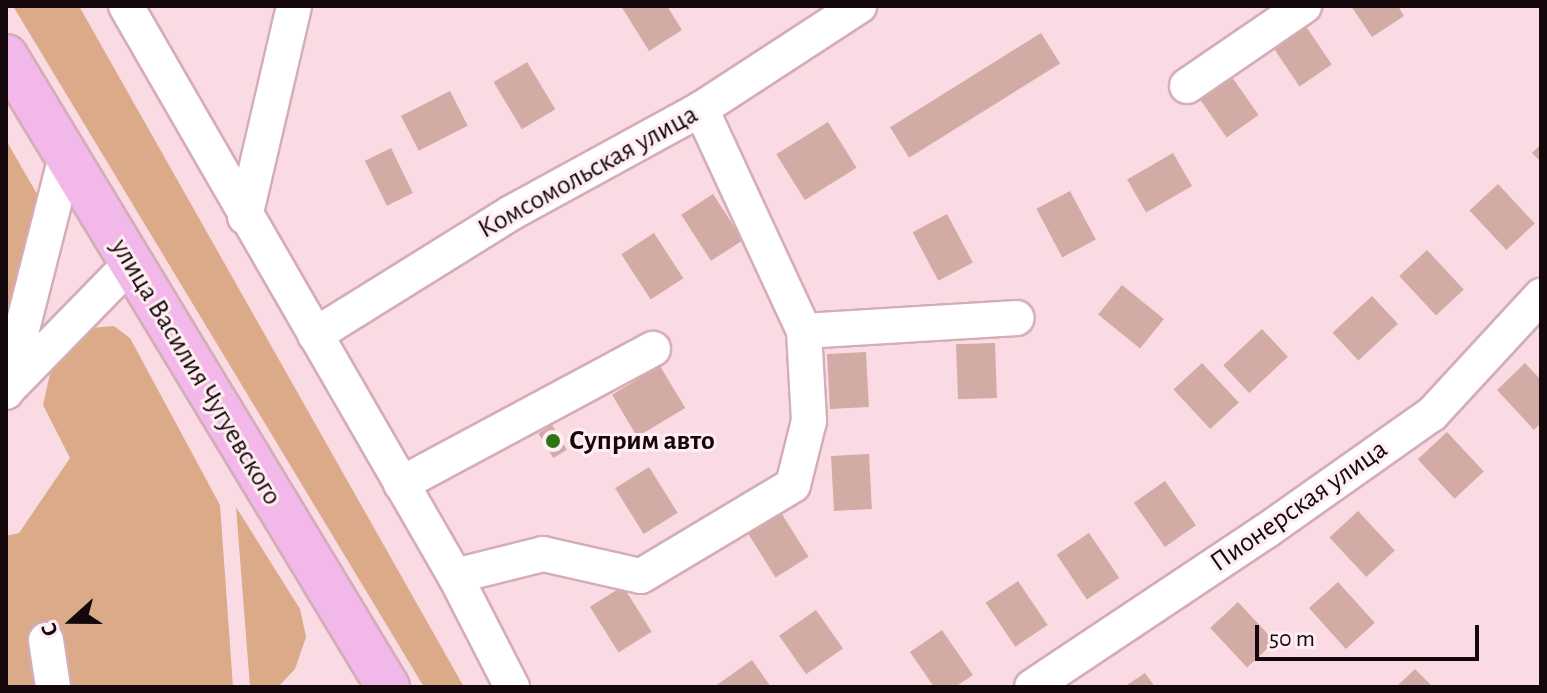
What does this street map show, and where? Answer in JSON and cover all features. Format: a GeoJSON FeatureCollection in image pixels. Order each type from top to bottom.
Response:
{"type":"FeatureCollection","features":[{"type":"Feature","properties":{"kind":"main road","name":"улица Василия Чугуевского"},"geometry":{"type":"LineString","coordinates":[[6,56],[388,687]]}},
{"type":"Feature","properties":{"kind":"street"},"geometry":{"type":"LineString","coordinates":[[126,6],[245,217],[455,576],[512,687]]}},
{"type":"Feature","properties":{"kind":"street"},"geometry":{"type":"LineString","coordinates":[[245,217],[294,6]]}},
{"type":"Feature","properties":{"kind":"street"},"geometry":{"type":"LineString","coordinates":[[1187,86],[1304,6]]}},
{"type":"Feature","properties":{"kind":"street","name":"Комсомольская улица"},"geometry":{"type":"LineString","coordinates":[[315,335],[511,213],[701,109],[857,7]]}},
{"type":"Feature","properties":{"kind":"street"},"geometry":{"type":"LineString","coordinates":[[455,576],[543,554],[641,576],[793,485],[809,421],[804,331],[701,109]]}},
{"type":"Feature","properties":{"kind":"street"},"geometry":{"type":"LineString","coordinates":[[7,391],[66,156]]}},
{"type":"Feature","properties":{"kind":"street"},"geometry":{"type":"LineString","coordinates":[[7,391],[112,287],[130,264]]}},
{"type":"Feature","properties":{"kind":"street","name":"Пионерская улица"},"geometry":{"type":"LineString","coordinates":[[1032,687],[1266,531],[1432,414],[1541,296]]}},
{"type":"Feature","properties":{"kind":"street"},"geometry":{"type":"LineString","coordinates":[[804,331],[1017,318]]}},
{"type":"Feature","properties":{"kind":"street"},"geometry":{"type":"LineString","coordinates":[[401,484],[653,349]]}},
{"type":"Feature","properties":{"kind":"street"},"geometry":{"type":"LineString","coordinates":[[46,640],[53,687]]}},
{"type":"Feature","properties":{"kind":"shaded area"},"geometry":{"type":"Polygon","coordinates":[[[13,6],[79,6],[464,687],[424,687],[13,6]]]}},
{"type":"Feature","properties":{"kind":"shaded area"},"geometry":{"type":"Polygon","coordinates":[[[6,140],[37,194],[41,219],[17,318],[6,322],[6,140]]]}},
{"type":"Feature","properties":{"kind":"shaded area"},"geometry":{"type":"Polygon","coordinates":[[[114,326],[130,338],[220,505],[233,687],[6,687],[6,536],[19,533],[70,458],[43,405],[50,374],[90,328],[114,326]]]}},
{"type":"Feature","properties":{"kind":"shaded area"},"geometry":{"type":"Polygon","coordinates":[[[236,507],[300,609],[306,637],[295,669],[278,687],[250,687],[236,507]]]}},
{"type":"Feature","properties":{"kind":"building"},"geometry":{"type":"Polygon","coordinates":[[[621,6],[667,6],[682,30],[649,51],[621,6]]]}},
{"type":"Feature","properties":{"kind":"building"},"geometry":{"type":"Polygon","coordinates":[[[1351,6],[1398,6],[1404,16],[1372,37],[1351,6]]]}},
{"type":"Feature","properties":{"kind":"building"},"geometry":{"type":"Polygon","coordinates":[[[1301,19],[1332,65],[1299,86],[1269,41],[1301,19]]]}},
{"type":"Feature","properties":{"kind":"building"},"geometry":{"type":"Polygon","coordinates":[[[1041,33],[1060,64],[909,158],[890,127],[1041,33]]]}},
{"type":"Feature","properties":{"kind":"building"},"geometry":{"type":"Polygon","coordinates":[[[527,62],[555,109],[522,129],[494,82],[527,62]]]}},
{"type":"Feature","properties":{"kind":"building"},"geometry":{"type":"Polygon","coordinates":[[[1227,70],[1259,115],[1227,137],[1195,92],[1227,70]]]}},
{"type":"Feature","properties":{"kind":"building"},"geometry":{"type":"Polygon","coordinates":[[[450,91],[468,126],[419,151],[401,116],[450,91]]]}},
{"type":"Feature","properties":{"kind":"building"},"geometry":{"type":"Polygon","coordinates":[[[828,122],[857,168],[805,200],[776,154],[828,122]]]}},
{"type":"Feature","properties":{"kind":"building"},"geometry":{"type":"Polygon","coordinates":[[[1541,144],[1541,162],[1532,153],[1541,144]]]}},
{"type":"Feature","properties":{"kind":"building"},"geometry":{"type":"Polygon","coordinates":[[[391,148],[413,193],[387,206],[365,161],[391,148]]]}},
{"type":"Feature","properties":{"kind":"building"},"geometry":{"type":"Polygon","coordinates":[[[1173,153],[1192,186],[1146,212],[1127,180],[1173,153]]]}},
{"type":"Feature","properties":{"kind":"building"},"geometry":{"type":"Polygon","coordinates":[[[1498,184],[1535,223],[1506,250],[1469,211],[1498,184]]]}},
{"type":"Feature","properties":{"kind":"building"},"geometry":{"type":"Polygon","coordinates":[[[1070,191],[1096,240],[1062,257],[1036,209],[1070,191]]]}},
{"type":"Feature","properties":{"kind":"building"},"geometry":{"type":"Polygon","coordinates":[[[713,194],[743,240],[711,261],[681,215],[713,194]]]}},
{"type":"Feature","properties":{"kind":"building"},"geometry":{"type":"Polygon","coordinates":[[[947,214],[973,263],[938,281],[913,232],[947,214]]]}},
{"type":"Feature","properties":{"kind":"building"},"geometry":{"type":"Polygon","coordinates":[[[654,233],[683,278],[651,300],[621,254],[654,233]]]}},
{"type":"Feature","properties":{"kind":"building"},"geometry":{"type":"Polygon","coordinates":[[[1427,250],[1464,289],[1436,315],[1399,276],[1427,250]]]}},
{"type":"Feature","properties":{"kind":"building"},"geometry":{"type":"Polygon","coordinates":[[[1122,285],[1164,319],[1140,349],[1098,315],[1122,285]]]}},
{"type":"Feature","properties":{"kind":"building"},"geometry":{"type":"Polygon","coordinates":[[[1372,296],[1398,324],[1358,361],[1333,333],[1372,296]]]}},
{"type":"Feature","properties":{"kind":"building"},"geometry":{"type":"Polygon","coordinates":[[[1262,329],[1288,357],[1249,393],[1223,365],[1262,329]]]}},
{"type":"Feature","properties":{"kind":"building"},"geometry":{"type":"Polygon","coordinates":[[[995,343],[997,398],[958,399],[956,344],[995,343]]]}},
{"type":"Feature","properties":{"kind":"building"},"geometry":{"type":"Polygon","coordinates":[[[866,352],[869,407],[830,409],[827,354],[866,352]]]}},
{"type":"Feature","properties":{"kind":"building"},"geometry":{"type":"Polygon","coordinates":[[[1202,363],[1239,402],[1210,429],[1173,390],[1202,363]]]}},
{"type":"Feature","properties":{"kind":"building"},"geometry":{"type":"Polygon","coordinates":[[[1525,363],[1541,380],[1541,423],[1534,430],[1497,390],[1525,363]]]}},
{"type":"Feature","properties":{"kind":"building"},"geometry":{"type":"Polygon","coordinates":[[[660,366],[685,408],[637,437],[612,395],[660,366]]]}},
{"type":"Feature","properties":{"kind":"building","name":"Суприм авто"},"geometry":{"type":"Polygon","coordinates":[[[552,425],[567,450],[553,458],[538,433],[552,425]]]}},
{"type":"Feature","properties":{"kind":"building"},"geometry":{"type":"Polygon","coordinates":[[[1447,432],[1484,471],[1455,499],[1418,459],[1447,432]]]}},
{"type":"Feature","properties":{"kind":"building"},"geometry":{"type":"Polygon","coordinates":[[[869,454],[872,509],[834,511],[831,456],[869,454]]]}},
{"type":"Feature","properties":{"kind":"building"},"geometry":{"type":"Polygon","coordinates":[[[649,467],[678,513],[644,534],[615,488],[649,467]]]}},
{"type":"Feature","properties":{"kind":"building"},"geometry":{"type":"Polygon","coordinates":[[[1165,481],[1196,525],[1165,547],[1134,503],[1165,481]]]}},
{"type":"Feature","properties":{"kind":"building"},"geometry":{"type":"Polygon","coordinates":[[[780,511],[809,557],[776,577],[747,532],[780,511]]]}},
{"type":"Feature","properties":{"kind":"building"},"geometry":{"type":"Polygon","coordinates":[[[1358,511],[1395,550],[1366,577],[1329,538],[1358,511]]]}},
{"type":"Feature","properties":{"kind":"building"},"geometry":{"type":"Polygon","coordinates":[[[1089,533],[1119,578],[1087,600],[1057,555],[1089,533]]]}},
{"type":"Feature","properties":{"kind":"building"},"geometry":{"type":"Polygon","coordinates":[[[1018,581],[1048,625],[1015,647],[986,603],[1018,581]]]}},
{"type":"Feature","properties":{"kind":"building"},"geometry":{"type":"Polygon","coordinates":[[[1338,582],[1375,623],[1346,649],[1309,608],[1338,582]]]}},
{"type":"Feature","properties":{"kind":"building"},"geometry":{"type":"Polygon","coordinates":[[[623,586],[652,632],[619,652],[590,607],[623,586]]]}},
{"type":"Feature","properties":{"kind":"building"},"geometry":{"type":"Polygon","coordinates":[[[1238,602],[1275,641],[1247,667],[1210,628],[1238,602]]]}},
{"type":"Feature","properties":{"kind":"building"},"geometry":{"type":"Polygon","coordinates":[[[816,610],[843,649],[806,674],[779,636],[816,610]]]}},
{"type":"Feature","properties":{"kind":"building"},"geometry":{"type":"Polygon","coordinates":[[[942,630],[973,675],[955,687],[934,687],[910,652],[942,630]]]}},
{"type":"Feature","properties":{"kind":"building"},"geometry":{"type":"Polygon","coordinates":[[[752,660],[771,687],[714,687],[752,660]]]}},
{"type":"Feature","properties":{"kind":"building"},"geometry":{"type":"Polygon","coordinates":[[[1415,669],[1433,687],[1396,687],[1415,669]]]}},
{"type":"Feature","properties":{"kind":"building"},"geometry":{"type":"Polygon","coordinates":[[[1145,673],[1155,687],[1124,687],[1145,673]]]}},
{"type":"Feature","properties":{"kind":"place","name":"Суприм авто"},"geometry":{"type":"Point","coordinates":[553,441]}}]}
